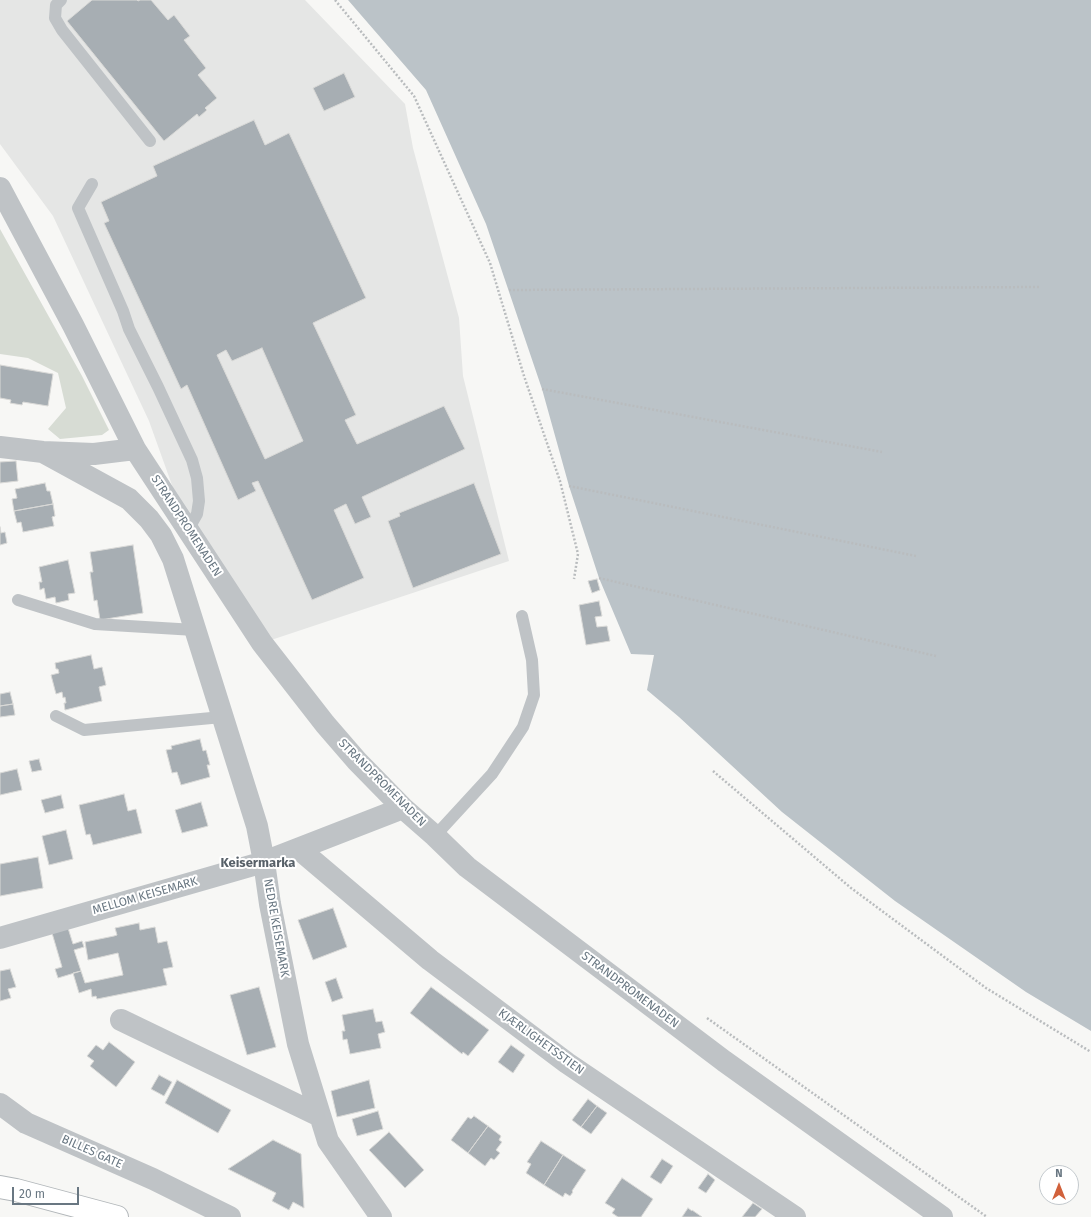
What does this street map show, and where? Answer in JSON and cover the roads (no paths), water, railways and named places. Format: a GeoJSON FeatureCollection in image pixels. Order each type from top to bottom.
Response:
{"type":"FeatureCollection","features":[{"type":"Feature","properties":{"kind":"main road"},"geometry":{"type":"LineString","coordinates":[[0,1187],[117,1217]]}},
{"type":"Feature","properties":{"kind":"street","name":"STRANDPROMENADEN"},"geometry":{"type":"LineString","coordinates":[[0,188],[135,449],[262,643],[326,724],[358,761],[404,808],[468,867],[724,1062],[942,1217]]}},
{"type":"Feature","properties":{"kind":"street"},"geometry":{"type":"LineString","coordinates":[[0,447],[43,452],[94,454],[135,449]]}},
{"type":"Feature","properties":{"kind":"street","name":"NEDRE KEISEMARK"},"geometry":{"type":"LineString","coordinates":[[43,452],[129,498],[149,519],[161,535],[173,560],[257,826],[270,904],[298,1044],[320,1116],[328,1141],[380,1217]]}},
{"type":"Feature","properties":{"kind":"street","name":"MELLOM KEISEMARK"},"geometry":{"type":"LineString","coordinates":[[0,938],[264,862],[404,808]]}},
{"type":"Feature","properties":{"kind":"street","name":"KJÆRLIGHETSSTIEN"},"geometry":{"type":"LineString","coordinates":[[299,849],[430,960],[567,1063],[795,1217]]}},
{"type":"Feature","properties":{"kind":"street"},"geometry":{"type":"LineString","coordinates":[[121,1020],[320,1116]]}},
{"type":"Feature","properties":{"kind":"street","name":"BILLES GATE"},"geometry":{"type":"LineString","coordinates":[[0,1104],[26,1123],[153,1179],[230,1217]]}},
{"type":"Feature","properties":{"kind":"lane"},"geometry":{"type":"LineString","coordinates":[[61,0],[56,5],[56,18],[62,30],[150,141]]}},
{"type":"Feature","properties":{"kind":"lane"},"geometry":{"type":"LineString","coordinates":[[92,184],[78,208],[123,311],[129,329],[192,460],[198,478],[199,501],[197,514],[193,521],[186,527]]}},
{"type":"Feature","properties":{"kind":"lane"},"geometry":{"type":"LineString","coordinates":[[18,600],[95,624],[195,630]]}},
{"type":"Feature","properties":{"kind":"lane"},"geometry":{"type":"LineString","coordinates":[[436,836],[492,774],[523,727],[534,695],[532,660],[522,616]]}},
{"type":"Feature","properties":{"kind":"lane"},"geometry":{"type":"LineString","coordinates":[[56,716],[84,730],[222,717]]}},
{"type":"Feature","properties":{"kind":"district","name":"Keisermarka"},"geometry":{"type":"Point","coordinates":[258,863]}}]}
